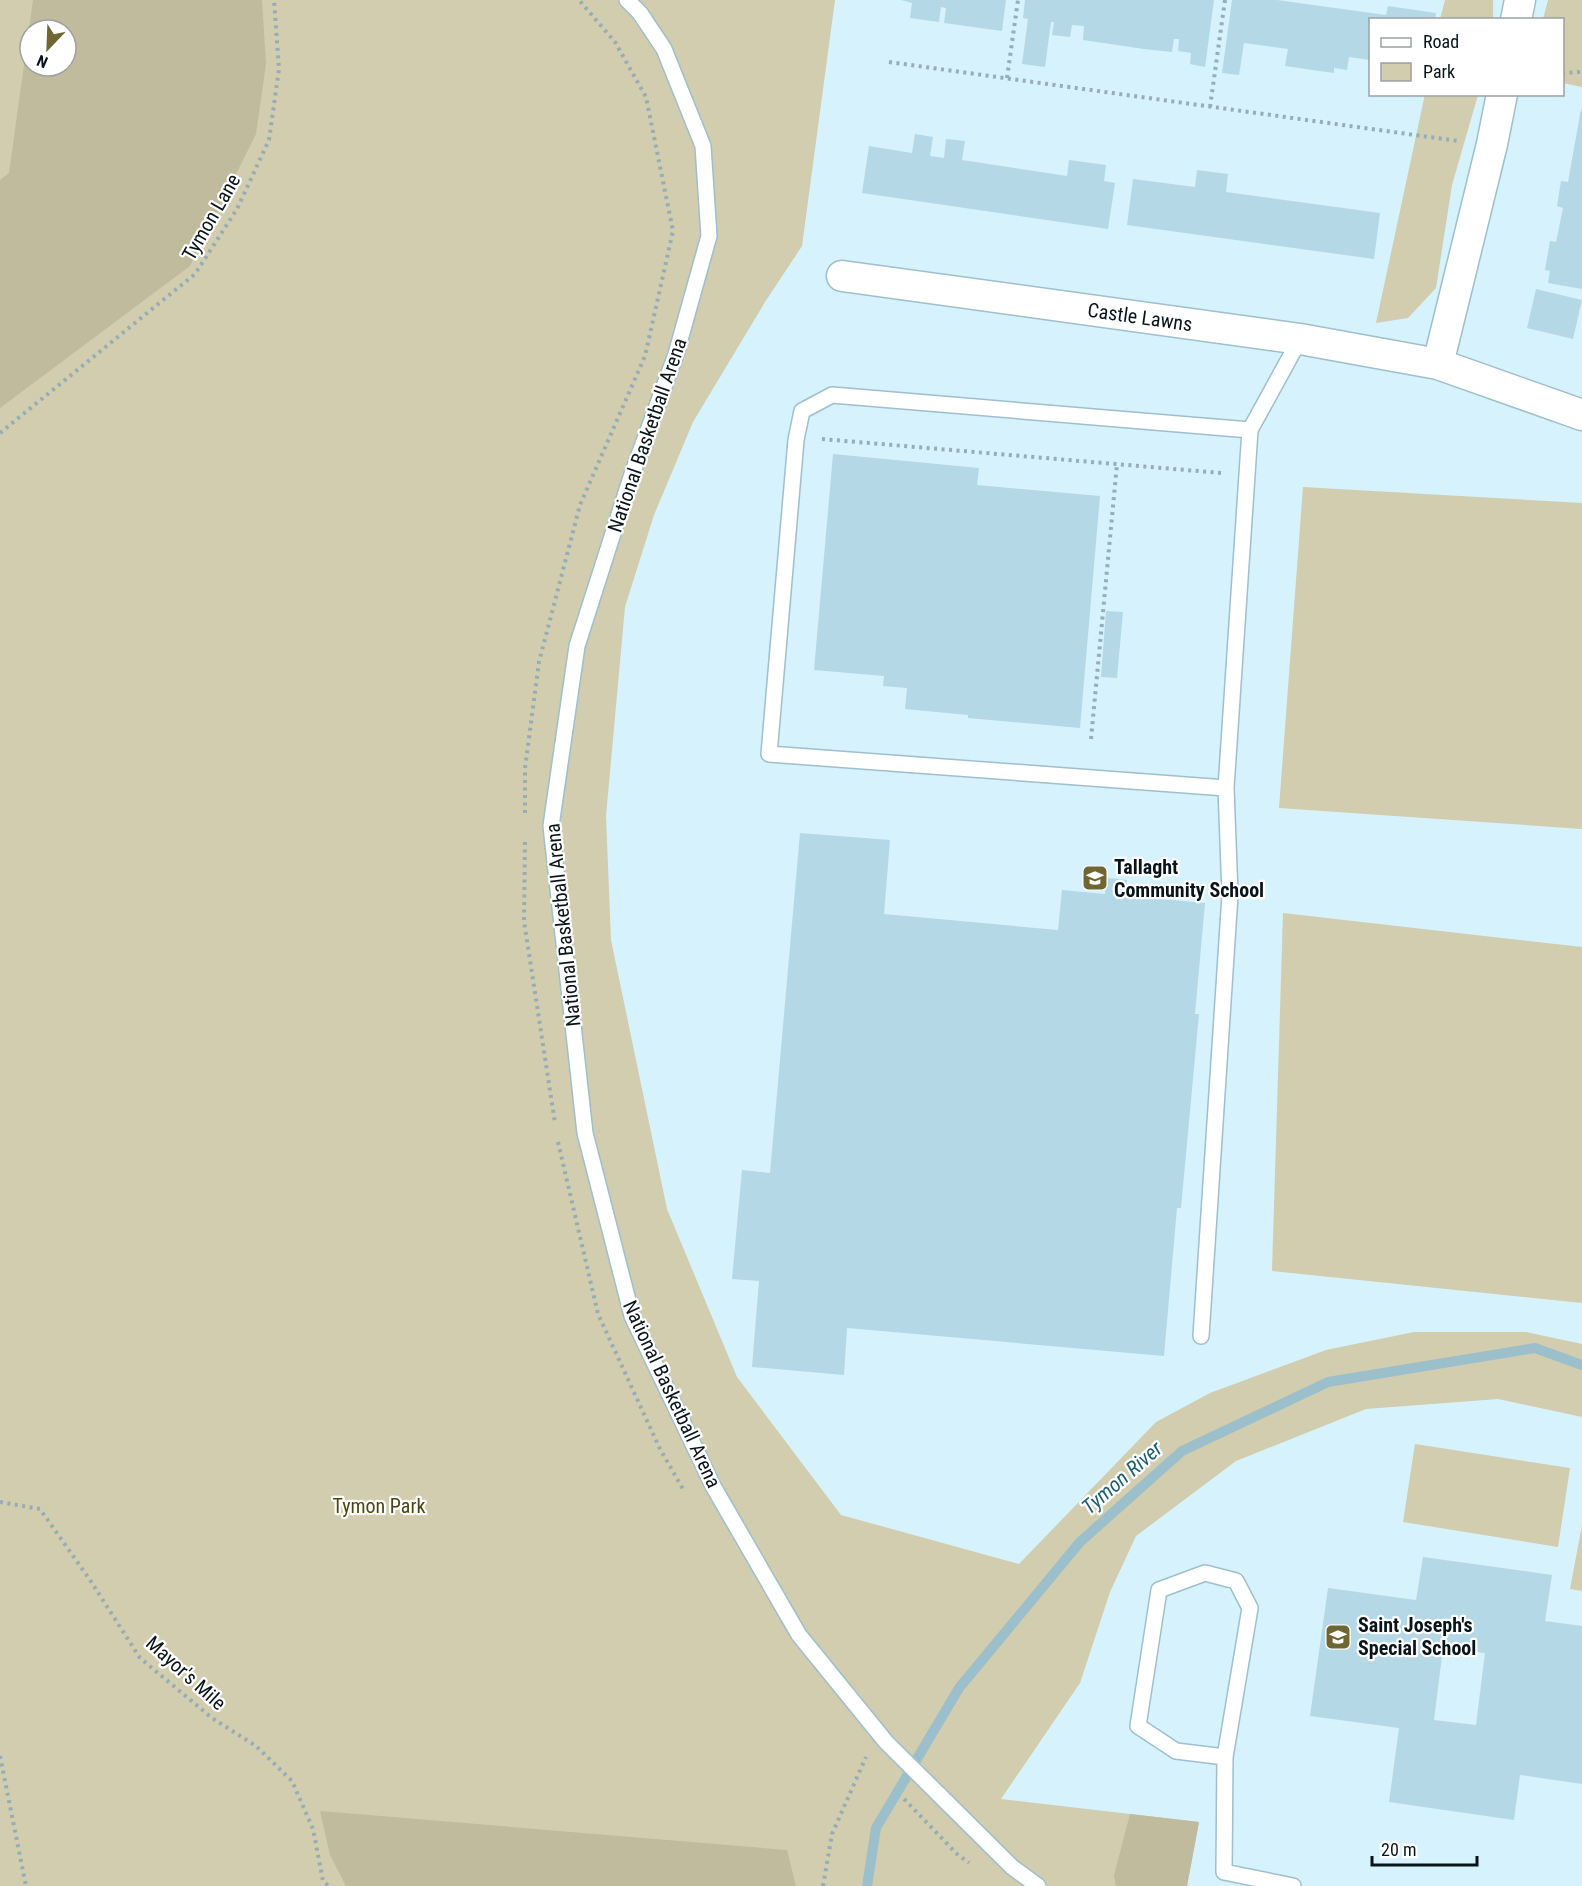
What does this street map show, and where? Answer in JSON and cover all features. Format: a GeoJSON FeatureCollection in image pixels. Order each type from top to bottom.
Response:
{"type":"FeatureCollection","features":[{"type":"Feature","properties":{"kind":"street"},"geometry":{"type":"LineString","coordinates":[[1516,18],[1520,0]]}},
{"type":"Feature","properties":{"kind":"street"},"geometry":{"type":"LineString","coordinates":[[1438,363],[1502,96]]}},
{"type":"Feature","properties":{"kind":"street","name":"Castle Lawns"},"geometry":{"type":"LineString","coordinates":[[842,276],[1300,339],[1438,363],[1582,415]]}},
{"type":"Feature","properties":{"kind":"lane","name":"National Basketball Arena"},"geometry":{"type":"LineString","coordinates":[[627,0],[640,13],[664,49],[703,146],[709,236],[676,354],[632,474],[577,646],[552,814],[552,837],[585,1133],[632,1316],[713,1486],[799,1635],[886,1742],[1012,1867],[1038,1886]]}},
{"type":"Feature","properties":{"kind":"lane"},"geometry":{"type":"LineString","coordinates":[[1201,1336],[1230,895],[1226,788],[1250,430],[1300,339]]}},
{"type":"Feature","properties":{"kind":"lane"},"geometry":{"type":"LineString","coordinates":[[1226,788],[768,754],[796,440],[802,411],[832,395],[1250,430]]}},
{"type":"Feature","properties":{"kind":"lane"},"geometry":{"type":"LineString","coordinates":[[1225,1756],[1176,1751],[1138,1726],[1159,1590],[1205,1573],[1236,1581],[1250,1608],[1225,1756],[1224,1872],[1293,1886]]}},
{"type":"Feature","properties":{"kind":"path","name":"Tymon Lane"},"geometry":{"type":"LineString","coordinates":[[0,433],[195,274],[237,209],[269,140],[279,69],[274,0]]}},
{"type":"Feature","properties":{"kind":"path"},"geometry":{"type":"LineString","coordinates":[[525,815],[525,768],[539,662],[580,505],[645,356],[673,231],[646,97],[615,42],[579,0]]}},
{"type":"Feature","properties":{"kind":"path"},"geometry":{"type":"LineString","coordinates":[[1007,78],[1018,0]]}},
{"type":"Feature","properties":{"kind":"path"},"geometry":{"type":"LineString","coordinates":[[1210,107],[1225,0]]}},
{"type":"Feature","properties":{"kind":"path"},"geometry":{"type":"LineString","coordinates":[[889,62],[1461,141]]}},
{"type":"Feature","properties":{"kind":"path"},"geometry":{"type":"LineString","coordinates":[[1564,73],[1582,72]]}},
{"type":"Feature","properties":{"kind":"path"},"geometry":{"type":"LineString","coordinates":[[820,439],[1225,474]]}},
{"type":"Feature","properties":{"kind":"path"},"geometry":{"type":"LineString","coordinates":[[1091,739],[1117,464]]}},
{"type":"Feature","properties":{"kind":"path"},"geometry":{"type":"LineString","coordinates":[[525,838],[524,921],[556,1126]]}},
{"type":"Feature","properties":{"kind":"path"},"geometry":{"type":"LineString","coordinates":[[558,1138],[561,1161],[598,1314],[660,1449],[690,1501]]}},
{"type":"Feature","properties":{"kind":"path","name":"Mayor's Mile"},"geometry":{"type":"LineString","coordinates":[[0,1502],[40,1509],[90,1580],[140,1658],[212,1718],[256,1746],[292,1781],[313,1829],[322,1881],[329,1886]]}},
{"type":"Feature","properties":{"kind":"path"},"geometry":{"type":"LineString","coordinates":[[0,1756],[26,1886]]}},
{"type":"Feature","properties":{"kind":"path"},"geometry":{"type":"LineString","coordinates":[[823,1886],[832,1834],[867,1756],[873,1764]]}},
{"type":"Feature","properties":{"kind":"green space","name":"Tymon Park"},"geometry":{"type":"Polygon","coordinates":[[[0,0],[835,0],[802,246],[765,302],[693,422],[654,515],[625,607],[606,816],[611,940],[667,1209],[737,1377],[841,1515],[1019,1564],[1156,1422],[1210,1393],[1326,1350],[1414,1332],[1526,1332],[1582,1344],[1582,1417],[1498,1399],[1366,1409],[1236,1461],[1136,1536],[1110,1592],[1080,1683],[1001,1799],[1199,1822],[1187,1886],[0,1886],[0,0]]]}},
{"type":"Feature","properties":{"kind":"green space"},"geometry":{"type":"Polygon","coordinates":[[[1445,0],[1493,0],[1493,18],[1440,18],[1445,0]]]}},
{"type":"Feature","properties":{"kind":"green space"},"geometry":{"type":"Polygon","coordinates":[[[1548,0],[1582,0],[1582,87],[1564,83],[1564,18],[1543,18],[1548,0]]]}},
{"type":"Feature","properties":{"kind":"green space"},"geometry":{"type":"Polygon","coordinates":[[[1425,96],[1478,96],[1452,185],[1436,288],[1408,318],[1376,323],[1425,96]]]}},
{"type":"Feature","properties":{"kind":"green space"},"geometry":{"type":"Polygon","coordinates":[[[1303,487],[1582,503],[1582,829],[1279,808],[1303,487]]]}},
{"type":"Feature","properties":{"kind":"green space"},"geometry":{"type":"Polygon","coordinates":[[[1283,913],[1582,947],[1582,1303],[1272,1271],[1283,913]]]}},
{"type":"Feature","properties":{"kind":"green space"},"geometry":{"type":"Polygon","coordinates":[[[1415,1444],[1570,1468],[1558,1547],[1403,1522],[1415,1444]]]}},
{"type":"Feature","properties":{"kind":"green space"},"geometry":{"type":"Polygon","coordinates":[[[1582,1525],[1582,1591],[1570,1589],[1582,1525]]]}},
{"type":"Feature","properties":{"kind":"shaded area"},"geometry":{"type":"Polygon","coordinates":[[[33,0],[262,0],[266,64],[256,134],[190,266],[0,408],[0,180],[9,173],[22,78],[78,78],[78,18],[31,18],[33,0]]]}},
{"type":"Feature","properties":{"kind":"shaded area"},"geometry":{"type":"Polygon","coordinates":[[[320,1811],[787,1850],[796,1886],[346,1886],[330,1855],[320,1811]]]}},
{"type":"Feature","properties":{"kind":"shaded area"},"geometry":{"type":"Polygon","coordinates":[[[1130,1814],[1199,1822],[1187,1886],[1116,1886],[1114,1875],[1130,1814]]]}},
{"type":"Feature","properties":{"kind":"building"},"geometry":{"type":"Polygon","coordinates":[[[901,0],[1006,0],[1002,31],[944,23],[946,8],[941,7],[939,22],[910,18],[912,3],[901,0]]]}},
{"type":"Feature","properties":{"kind":"building"},"geometry":{"type":"Polygon","coordinates":[[[1025,0],[1214,0],[1205,67],[1190,64],[1191,53],[1178,51],[1179,39],[1174,39],[1172,52],[1144,49],[1083,40],[1084,26],[1072,25],[1070,37],[1052,35],[1054,22],[1051,22],[1045,67],[1022,64],[1028,19],[1023,18],[1025,0]]]}},
{"type":"Feature","properties":{"kind":"building"},"geometry":{"type":"Polygon","coordinates":[[[1232,0],[1277,0],[1386,15],[1388,6],[1436,13],[1435,18],[1369,18],[1369,60],[1349,57],[1347,70],[1334,68],[1334,73],[1285,66],[1288,49],[1244,43],[1239,75],[1222,73],[1232,0]]]}},
{"type":"Feature","properties":{"kind":"building"},"geometry":{"type":"Polygon","coordinates":[[[1581,109],[1582,289],[1548,283],[1550,271],[1545,270],[1550,241],[1556,242],[1563,208],[1557,206],[1561,181],[1568,182],[1581,109]]]}},
{"type":"Feature","properties":{"kind":"building"},"geometry":{"type":"Polygon","coordinates":[[[915,134],[933,137],[930,156],[944,158],[946,139],[965,141],[962,160],[1067,176],[1069,160],[1106,165],[1104,181],[1115,183],[1108,229],[862,193],[869,146],[912,153],[915,134]]]}},
{"type":"Feature","properties":{"kind":"building"},"geometry":{"type":"Polygon","coordinates":[[[1197,170],[1228,174],[1226,192],[1380,213],[1374,259],[1127,225],[1133,179],[1195,187],[1197,170]]]}},
{"type":"Feature","properties":{"kind":"building"},"geometry":{"type":"Polygon","coordinates":[[[1536,289],[1582,300],[1573,339],[1527,328],[1536,289]]]}},
{"type":"Feature","properties":{"kind":"building"},"geometry":{"type":"Polygon","coordinates":[[[833,454],[979,468],[977,485],[1100,496],[1080,728],[968,718],[968,715],[905,709],[907,688],[883,686],[884,676],[814,670],[833,454]]]}},
{"type":"Feature","properties":{"kind":"building"},"geometry":{"type":"Polygon","coordinates":[[[1106,611],[1123,612],[1117,678],[1101,677],[1106,611]]]}},
{"type":"Feature","properties":{"kind":"building","name":"Tallaght Community School"},"geometry":{"type":"Polygon","coordinates":[[[800,833],[890,840],[884,914],[1058,930],[1062,890],[1105,894],[1107,878],[1127,880],[1126,896],[1205,903],[1195,1014],[1199,1014],[1181,1208],[1177,1208],[1164,1356],[847,1328],[844,1375],[752,1367],[759,1281],[732,1279],[742,1170],[770,1173],[800,833]]]}},
{"type":"Feature","properties":{"kind":"building"},"geometry":{"type":"Polygon","coordinates":[[[1423,1557],[1552,1575],[1545,1621],[1582,1626],[1582,1784],[1520,1775],[1514,1820],[1389,1802],[1399,1728],[1310,1716],[1328,1588],[1416,1600],[1423,1557]],[[1443,1648],[1434,1720],[1476,1725],[1485,1653],[1443,1648]]]}},
{"type":"Feature","properties":{"kind":"waterway","name":"Tymon River"},"geometry":{"type":"LineString","coordinates":[[867,1886],[876,1828],[959,1688],[1080,1542],[1182,1451],[1328,1382],[1535,1348],[1582,1365]]}},
{"type":"Feature","properties":{"kind":"place","name":"Tallaght Community School"},"geometry":{"type":"Point","coordinates":[1095,878]}},
{"type":"Feature","properties":{"kind":"place","name":"Saint Joseph's Special School"},"geometry":{"type":"Point","coordinates":[1338,1637]}}]}
